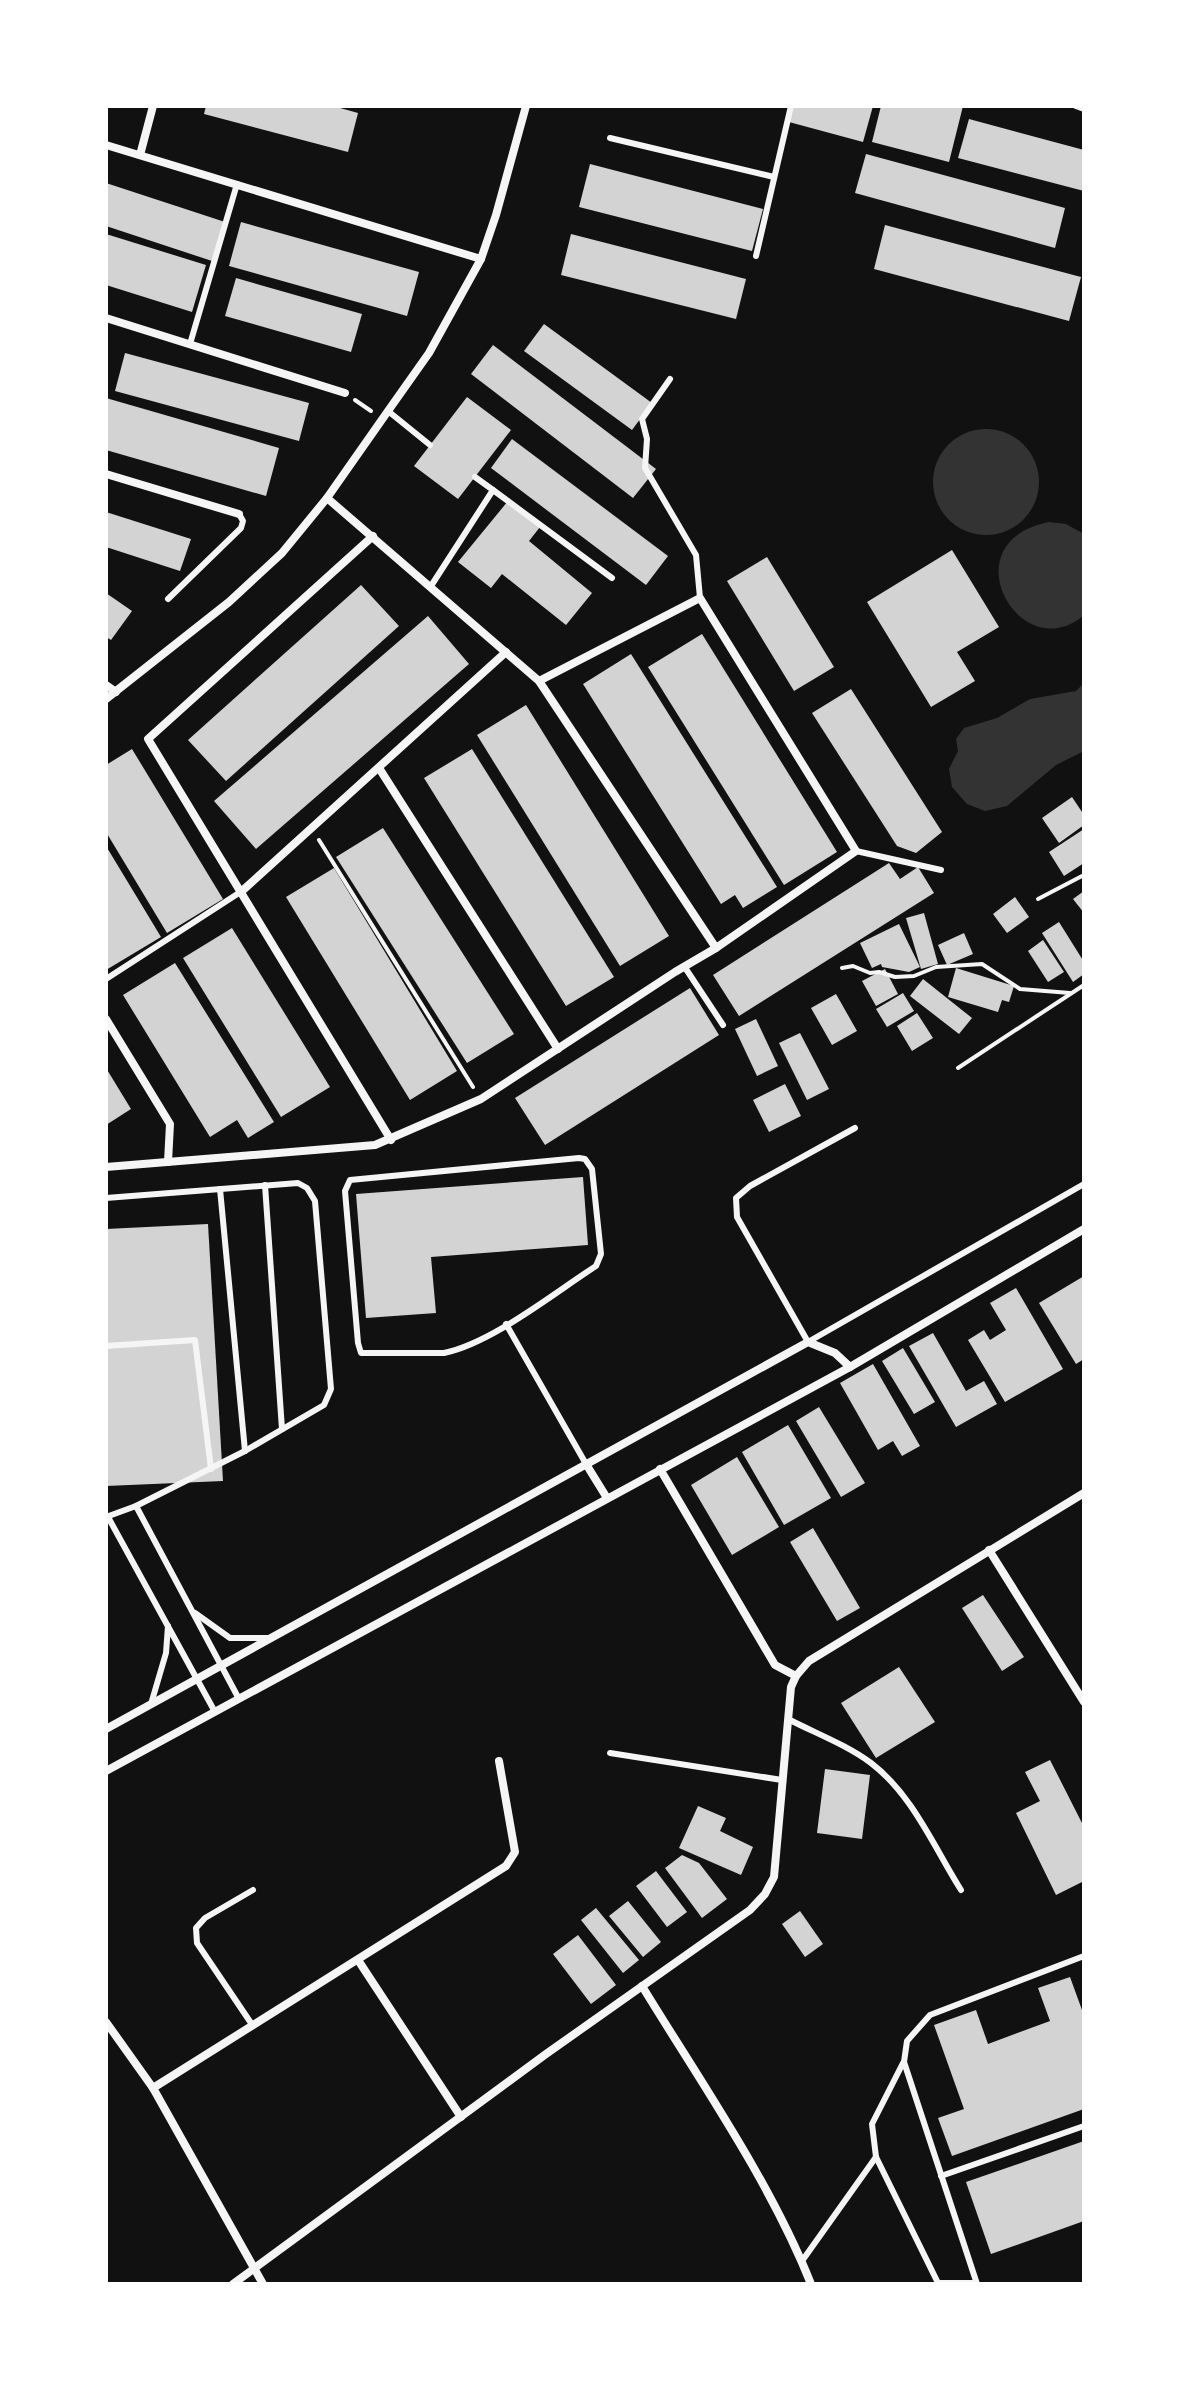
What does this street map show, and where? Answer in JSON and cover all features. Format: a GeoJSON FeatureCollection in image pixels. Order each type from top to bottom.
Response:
{"type":"FeatureCollection","features":[{"type":"Feature","properties":{"kind":"street"},"geometry":{"type":"LineString","coordinates":[[140,155],[153,106]]}},
{"type":"Feature","properties":{"kind":"street"},"geometry":{"type":"LineString","coordinates":[[106,699],[229,602],[282,553],[327,498],[429,353],[481,259],[526,106]]}},
{"type":"Feature","properties":{"kind":"street"},"geometry":{"type":"LineString","coordinates":[[106,145],[481,259]]}},
{"type":"Feature","properties":{"kind":"street"},"geometry":{"type":"LineString","coordinates":[[106,318],[348,394]]}},
{"type":"Feature","properties":{"kind":"street"},"geometry":{"type":"LineString","coordinates":[[106,474],[239,514]]}},
{"type":"Feature","properties":{"kind":"street"},"geometry":{"type":"LineString","coordinates":[[327,498],[539,681],[716,948]]}},
{"type":"Feature","properties":{"kind":"street"},"geometry":{"type":"LineString","coordinates":[[373,536],[148,739],[391,1140]]}},
{"type":"Feature","properties":{"kind":"street"},"geometry":{"type":"LineString","coordinates":[[106,1167],[375,1145],[391,1140],[481,1099],[716,948],[856,851],[700,598],[539,681]]}},
{"type":"Feature","properties":{"kind":"street"},"geometry":{"type":"LineString","coordinates":[[242,891],[506,652]]}},
{"type":"Feature","properties":{"kind":"street"},"geometry":{"type":"LineString","coordinates":[[106,685],[116,692]]}},
{"type":"Feature","properties":{"kind":"street"},"geometry":{"type":"LineString","coordinates":[[379,768],[558,1049]]}},
{"type":"Feature","properties":{"kind":"street"},"geometry":{"type":"LineString","coordinates":[[106,1019],[170,1124],[168,1162]]}},
{"type":"Feature","properties":{"kind":"street"},"geometry":{"type":"LineString","coordinates":[[106,1771],[850,1367],[1084,1229]]}},
{"type":"Feature","properties":{"kind":"street"},"geometry":{"type":"LineString","coordinates":[[106,1729],[808,1342],[835,1353],[850,1367]]}},
{"type":"Feature","properties":{"kind":"street"},"geometry":{"type":"LineString","coordinates":[[586,1464],[607,1498]]}},
{"type":"Feature","properties":{"kind":"street"},"geometry":{"type":"LineString","coordinates":[[660,1469],[775,1665],[796,1676]]}},
{"type":"Feature","properties":{"kind":"street"},"geometry":{"type":"LineString","coordinates":[[233,2284],[750,1910],[765,1894],[774,1877],[791,1687],[796,1676],[809,1661],[1084,1493]]}},
{"type":"Feature","properties":{"kind":"street"},"geometry":{"type":"LineString","coordinates":[[989,1550],[1084,1702]]}},
{"type":"Feature","properties":{"kind":"street"},"geometry":{"type":"LineString","coordinates":[[153,2088],[512,1860],[515,1852],[499,1761]]}},
{"type":"Feature","properties":{"kind":"street"},"geometry":{"type":"LineString","coordinates":[[358,1960],[461,2117]]}},
{"type":"Feature","properties":{"kind":"street"},"geometry":{"type":"LineString","coordinates":[[642,1986],[743,2153],[802,2261],[811,2284]]}},
{"type":"Feature","properties":{"kind":"street"},"geometry":{"type":"LineString","coordinates":[[106,2022],[153,2088],[263,2284]]}},
{"type":"Feature","properties":{"kind":"lane"},"geometry":{"type":"LineString","coordinates":[[756,256],[791,106]]}},
{"type":"Feature","properties":{"kind":"lane"},"geometry":{"type":"LineString","coordinates":[[1076,106],[1084,109]]}},
{"type":"Feature","properties":{"kind":"lane"},"geometry":{"type":"LineString","coordinates":[[610,138],[774,177]]}},
{"type":"Feature","properties":{"kind":"lane"},"geometry":{"type":"LineString","coordinates":[[190,344],[237,184]]}},
{"type":"Feature","properties":{"kind":"lane"},"geometry":{"type":"LineString","coordinates":[[670,379],[642,419],[647,439],[645,468],[696,555],[700,598]]}},
{"type":"Feature","properties":{"kind":"lane"},"geometry":{"type":"LineString","coordinates":[[388,411],[430,445]]}},
{"type":"Feature","properties":{"kind":"lane"},"geometry":{"type":"LineString","coordinates":[[475,477],[612,578]]}},
{"type":"Feature","properties":{"kind":"lane"},"geometry":{"type":"LineString","coordinates":[[431,586],[493,490]]}},
{"type":"Feature","properties":{"kind":"lane"},"geometry":{"type":"LineString","coordinates":[[168,599],[241,528],[243,521],[239,514]]}},
{"type":"Feature","properties":{"kind":"lane"},"geometry":{"type":"LineString","coordinates":[[856,851],[941,870]]}},
{"type":"Feature","properties":{"kind":"lane"},"geometry":{"type":"LineString","coordinates":[[106,979],[242,891]]}},
{"type":"Feature","properties":{"kind":"lane"},"geometry":{"type":"LineString","coordinates":[[684,966],[723,1025]]}},
{"type":"Feature","properties":{"kind":"lane"},"geometry":{"type":"LineString","coordinates":[[855,1128],[750,1186],[736,1198],[737,1217],[808,1342],[1084,1184]]}},
{"type":"Feature","properties":{"kind":"lane"},"geometry":{"type":"LineString","coordinates":[[579,1158],[590,1163],[601,1254],[599,1263],[506,1324],[467,1346],[444,1353],[361,1353],[345,1191],[350,1180],[579,1158]]}},
{"type":"Feature","properties":{"kind":"lane"},"geometry":{"type":"LineString","coordinates":[[106,1198],[298,1183],[307,1188],[315,1201],[331,1389],[324,1405],[211,1469],[107,1517],[215,1712]]}},
{"type":"Feature","properties":{"kind":"lane"},"geometry":{"type":"LineString","coordinates":[[265,1185],[282,1429]]}},
{"type":"Feature","properties":{"kind":"lane"},"geometry":{"type":"LineString","coordinates":[[220,1189],[245,1451]]}},
{"type":"Feature","properties":{"kind":"lane"},"geometry":{"type":"LineString","coordinates":[[506,1324],[586,1464]]}},
{"type":"Feature","properties":{"kind":"lane"},"geometry":{"type":"LineString","coordinates":[[106,1346],[195,1340],[211,1469]]}},
{"type":"Feature","properties":{"kind":"lane"},"geometry":{"type":"LineString","coordinates":[[136,1506],[239,1699]]}},
{"type":"Feature","properties":{"kind":"lane"},"geometry":{"type":"LineString","coordinates":[[192,1611],[230,1638],[271,1638]]}},
{"type":"Feature","properties":{"kind":"lane"},"geometry":{"type":"LineString","coordinates":[[151,1704],[166,1653],[168,1626]]}},
{"type":"Feature","properties":{"kind":"lane"},"geometry":{"type":"LineString","coordinates":[[788,1719],[869,1761],[887,1777],[902,1794],[961,1890]]}},
{"type":"Feature","properties":{"kind":"lane"},"geometry":{"type":"LineString","coordinates":[[610,1753],[782,1780]]}},
{"type":"Feature","properties":{"kind":"lane"},"geometry":{"type":"LineString","coordinates":[[253,1890],[205,1918],[196,1928],[197,1943],[253,2026]]}},
{"type":"Feature","properties":{"kind":"lane"},"geometry":{"type":"LineString","coordinates":[[904,2062],[976,2284],[938,2283],[876,2157],[872,2124],[904,2062],[907,2041],[930,2015],[1084,1956]]}},
{"type":"Feature","properties":{"kind":"lane"},"geometry":{"type":"LineString","coordinates":[[941,2176],[1084,2126]]}},
{"type":"Feature","properties":{"kind":"lane"},"geometry":{"type":"LineString","coordinates":[[802,2261],[876,2157]]}},
{"type":"Feature","properties":{"kind":"path"},"geometry":{"type":"LineString","coordinates":[[348,394],[372,412]]}},
{"type":"Feature","properties":{"kind":"path"},"geometry":{"type":"LineString","coordinates":[[312,828],[481,1099]]}},
{"type":"Feature","properties":{"kind":"path"},"geometry":{"type":"LineString","coordinates":[[1038,899],[1082,876],[1084,878]]}},
{"type":"Feature","properties":{"kind":"path"},"geometry":{"type":"LineString","coordinates":[[842,968],[853,966],[870,973],[879,972],[895,977],[914,976],[936,967],[982,964],[1020,989],[1070,993]]}},
{"type":"Feature","properties":{"kind":"path"},"geometry":{"type":"LineString","coordinates":[[958,1068],[1084,985]]}},
{"type":"Feature","properties":{"kind":"shaded area"},"geometry":{"type":"Polygon","coordinates":[[[986,429],[1006,433],[1023,445],[1035,462],[1039,482],[1035,502],[1023,519],[1006,531],[986,535],[966,531],[949,519],[937,502],[933,482],[937,462],[949,445],[966,433],[986,429]]]}},
{"type":"Feature","properties":{"kind":"shaded area"},"geometry":{"type":"Polygon","coordinates":[[[1049,522],[1066,524],[1084,534],[1084,615],[1060,628],[1038,626],[1018,615],[1005,597],[999,575],[1003,553],[1019,534],[1049,522]]]}},
{"type":"Feature","properties":{"kind":"shaded area"},"geometry":{"type":"Polygon","coordinates":[[[1084,683],[1084,751],[1056,765],[1007,806],[985,811],[967,804],[952,787],[949,769],[958,751],[956,739],[964,728],[997,718],[1030,699],[1076,691],[1084,683]]]}},
{"type":"Feature","properties":{"kind":"building"},"geometry":{"type":"Polygon","coordinates":[[[206,106],[333,106],[358,113],[348,152],[204,114],[206,106]]]}},
{"type":"Feature","properties":{"kind":"building"},"geometry":{"type":"Polygon","coordinates":[[[793,106],[873,106],[863,142],[789,122],[793,106]]]}},
{"type":"Feature","properties":{"kind":"building"},"geometry":{"type":"Polygon","coordinates":[[[881,106],[963,106],[949,162],[872,142],[881,106]]]}},
{"type":"Feature","properties":{"kind":"building"},"geometry":{"type":"Polygon","coordinates":[[[969,119],[1084,150],[1084,191],[958,158],[969,119]]]}},
{"type":"Feature","properties":{"kind":"building"},"geometry":{"type":"Polygon","coordinates":[[[866,154],[1065,208],[1055,248],[855,193],[866,154]]]}},
{"type":"Feature","properties":{"kind":"building"},"geometry":{"type":"Polygon","coordinates":[[[590,164],[763,209],[752,251],[579,207],[590,164]]]}},
{"type":"Feature","properties":{"kind":"building"},"geometry":{"type":"Polygon","coordinates":[[[106,183],[225,222],[212,261],[106,226],[106,183]]]}},
{"type":"Feature","properties":{"kind":"building"},"geometry":{"type":"Polygon","coordinates":[[[241,222],[419,272],[407,316],[229,266],[241,222]]]}},
{"type":"Feature","properties":{"kind":"building"},"geometry":{"type":"Polygon","coordinates":[[[885,225],[1081,277],[1069,321],[874,269],[885,225]]]}},
{"type":"Feature","properties":{"kind":"building"},"geometry":{"type":"Polygon","coordinates":[[[106,234],[206,265],[192,312],[106,285],[106,234]]]}},
{"type":"Feature","properties":{"kind":"building"},"geometry":{"type":"Polygon","coordinates":[[[571,234],[746,279],[736,319],[561,275],[571,234]]]}},
{"type":"Feature","properties":{"kind":"building"},"geometry":{"type":"Polygon","coordinates":[[[236,278],[362,314],[351,352],[225,316],[236,278]]]}},
{"type":"Feature","properties":{"kind":"building"},"geometry":{"type":"Polygon","coordinates":[[[544,324],[652,403],[632,430],[524,351],[544,324]]]}},
{"type":"Feature","properties":{"kind":"building"},"geometry":{"type":"Polygon","coordinates":[[[493,345],[656,469],[633,498],[471,374],[493,345]]]}},
{"type":"Feature","properties":{"kind":"building"},"geometry":{"type":"Polygon","coordinates":[[[125,353],[309,403],[299,441],[115,391],[125,353]]]}},
{"type":"Feature","properties":{"kind":"building"},"geometry":{"type":"Polygon","coordinates":[[[467,397],[511,430],[458,499],[414,466],[467,397]]]}},
{"type":"Feature","properties":{"kind":"building"},"geometry":{"type":"Polygon","coordinates":[[[106,398],[279,448],[266,496],[106,450],[106,398]]]}},
{"type":"Feature","properties":{"kind":"building"},"geometry":{"type":"Polygon","coordinates":[[[512,439],[668,556],[646,585],[491,468],[512,439]]]}},
{"type":"Feature","properties":{"kind":"building"},"geometry":{"type":"Polygon","coordinates":[[[508,501],[540,527],[529,541],[592,593],[566,625],[502,574],[491,588],[458,562],[508,501]]]}},
{"type":"Feature","properties":{"kind":"building"},"geometry":{"type":"Polygon","coordinates":[[[106,512],[191,539],[180,571],[106,547],[106,512]]]}},
{"type":"Feature","properties":{"kind":"building"},"geometry":{"type":"Polygon","coordinates":[[[952,550],[999,627],[957,652],[975,681],[931,707],[867,602],[952,550]]]}},
{"type":"Feature","properties":{"kind":"building"},"geometry":{"type":"Polygon","coordinates":[[[767,557],[834,667],[794,691],[727,581],[767,557]]]}},
{"type":"Feature","properties":{"kind":"building"},"geometry":{"type":"Polygon","coordinates":[[[361,585],[399,626],[226,781],[188,740],[361,585]]]}},
{"type":"Feature","properties":{"kind":"building"},"geometry":{"type":"Polygon","coordinates":[[[106,593],[132,611],[111,640],[106,637],[106,593]]]}},
{"type":"Feature","properties":{"kind":"building"},"geometry":{"type":"Polygon","coordinates":[[[428,616],[469,664],[256,849],[214,801],[428,616]]]}},
{"type":"Feature","properties":{"kind":"building"},"geometry":{"type":"Polygon","coordinates":[[[702,634],[837,852],[784,885],[648,667],[702,634]]]}},
{"type":"Feature","properties":{"kind":"building"},"geometry":{"type":"Polygon","coordinates":[[[631,654],[777,887],[743,908],[735,895],[721,904],[583,684],[631,654]]]}},
{"type":"Feature","properties":{"kind":"building"},"geometry":{"type":"Polygon","coordinates":[[[851,689],[942,832],[916,853],[897,846],[812,713],[851,689]]]}},
{"type":"Feature","properties":{"kind":"building"},"geometry":{"type":"Polygon","coordinates":[[[526,705],[669,936],[620,966],[477,735],[526,705]]]}},
{"type":"Feature","properties":{"kind":"building"},"geometry":{"type":"Polygon","coordinates":[[[132,749],[223,899],[167,933],[106,832],[106,765],[132,749]]]}},
{"type":"Feature","properties":{"kind":"building"},"geometry":{"type":"Polygon","coordinates":[[[472,749],[614,977],[566,1006],[424,778],[472,749]]]}},
{"type":"Feature","properties":{"kind":"building"},"geometry":{"type":"Polygon","coordinates":[[[1072,797],[1084,815],[1084,825],[1059,843],[1042,818],[1072,797]]]}},
{"type":"Feature","properties":{"kind":"building"},"geometry":{"type":"Polygon","coordinates":[[[383,828],[514,1034],[467,1063],[336,857],[383,828]]]}},
{"type":"Feature","properties":{"kind":"building"},"geometry":{"type":"Polygon","coordinates":[[[1084,829],[1084,863],[1064,876],[1049,852],[1084,829]]]}},
{"type":"Feature","properties":{"kind":"building"},"geometry":{"type":"Polygon","coordinates":[[[106,846],[161,937],[106,970],[106,846]]]}},
{"type":"Feature","properties":{"kind":"building"},"geometry":{"type":"Polygon","coordinates":[[[889,863],[900,879],[918,867],[934,893],[739,1016],[713,975],[889,863]]]}},
{"type":"Feature","properties":{"kind":"building"},"geometry":{"type":"Polygon","coordinates":[[[334,868],[457,1071],[410,1100],[286,897],[334,868]]]}},
{"type":"Feature","properties":{"kind":"building"},"geometry":{"type":"Polygon","coordinates":[[[1084,891],[1084,913],[1073,899],[1084,891]]]}},
{"type":"Feature","properties":{"kind":"building"},"geometry":{"type":"Polygon","coordinates":[[[1015,897],[1029,917],[1007,933],[993,914],[1015,897]]]}},
{"type":"Feature","properties":{"kind":"building"},"geometry":{"type":"Polygon","coordinates":[[[924,913],[938,964],[921,969],[906,918],[924,913]]]}},
{"type":"Feature","properties":{"kind":"building"},"geometry":{"type":"Polygon","coordinates":[[[1059,922],[1084,962],[1084,974],[1073,982],[1042,933],[1059,922]]]}},
{"type":"Feature","properties":{"kind":"building"},"geometry":{"type":"Polygon","coordinates":[[[899,924],[920,967],[909,972],[882,967],[881,964],[872,968],[860,943],[899,924]]]}},
{"type":"Feature","properties":{"kind":"building"},"geometry":{"type":"Polygon","coordinates":[[[232,928],[330,1087],[281,1117],[183,958],[232,928]]]}},
{"type":"Feature","properties":{"kind":"building"},"geometry":{"type":"Polygon","coordinates":[[[964,933],[973,954],[947,965],[938,945],[964,933]]]}},
{"type":"Feature","properties":{"kind":"building"},"geometry":{"type":"Polygon","coordinates":[[[1043,940],[1064,972],[1048,982],[1028,951],[1043,940]]]}},
{"type":"Feature","properties":{"kind":"building"},"geometry":{"type":"Polygon","coordinates":[[[175,963],[274,1122],[248,1138],[237,1120],[210,1137],[123,995],[175,963]]]}},
{"type":"Feature","properties":{"kind":"building"},"geometry":{"type":"Polygon","coordinates":[[[956,968],[1014,986],[1009,1002],[1002,1000],[998,1012],[948,997],[956,968]]]}},
{"type":"Feature","properties":{"kind":"building"},"geometry":{"type":"Polygon","coordinates":[[[885,969],[898,994],[876,1006],[862,981],[885,969]]]}},
{"type":"Feature","properties":{"kind":"building"},"geometry":{"type":"Polygon","coordinates":[[[923,979],[972,1018],[959,1034],[910,996],[923,979]]]}},
{"type":"Feature","properties":{"kind":"building"},"geometry":{"type":"Polygon","coordinates":[[[690,988],[719,1035],[545,1145],[515,1098],[690,988]]]}},
{"type":"Feature","properties":{"kind":"building"},"geometry":{"type":"Polygon","coordinates":[[[903,993],[914,1011],[887,1027],[876,1009],[903,993]]]}},
{"type":"Feature","properties":{"kind":"building"},"geometry":{"type":"Polygon","coordinates":[[[836,994],[857,1031],[832,1045],[811,1008],[836,994]]]}},
{"type":"Feature","properties":{"kind":"building"},"geometry":{"type":"Polygon","coordinates":[[[917,1013],[933,1038],[912,1051],[897,1026],[917,1013]]]}},
{"type":"Feature","properties":{"kind":"building"},"geometry":{"type":"Polygon","coordinates":[[[756,1019],[778,1066],[757,1076],[735,1029],[756,1019]]]}},
{"type":"Feature","properties":{"kind":"building"},"geometry":{"type":"Polygon","coordinates":[[[800,1033],[829,1089],[807,1100],[779,1043],[800,1033]]]}},
{"type":"Feature","properties":{"kind":"building"},"geometry":{"type":"Polygon","coordinates":[[[106,1068],[131,1109],[106,1125],[106,1068]]]}},
{"type":"Feature","properties":{"kind":"building"},"geometry":{"type":"Polygon","coordinates":[[[785,1084],[801,1116],[769,1132],[753,1100],[785,1084]]]}},
{"type":"Feature","properties":{"kind":"building"},"geometry":{"type":"Polygon","coordinates":[[[583,1177],[588,1245],[431,1257],[436,1313],[366,1318],[356,1194],[583,1177]]]}},
{"type":"Feature","properties":{"kind":"building"},"geometry":{"type":"Polygon","coordinates":[[[208,1224],[223,1481],[106,1486],[106,1229],[208,1224]]]}},
{"type":"Feature","properties":{"kind":"building"},"geometry":{"type":"Polygon","coordinates":[[[1084,1276],[1084,1359],[1076,1364],[1039,1303],[1084,1276]]]}},
{"type":"Feature","properties":{"kind":"building"},"geometry":{"type":"Polygon","coordinates":[[[1016,1288],[1063,1369],[1005,1402],[968,1340],[984,1330],[990,1340],[1006,1330],[990,1303],[1016,1288]]]}},
{"type":"Feature","properties":{"kind":"building"},"geometry":{"type":"Polygon","coordinates":[[[933,1333],[966,1391],[984,1381],[997,1404],[956,1427],[909,1346],[933,1333]]]}},
{"type":"Feature","properties":{"kind":"building"},"geometry":{"type":"Polygon","coordinates":[[[903,1348],[935,1402],[914,1414],[882,1361],[903,1348]]]}},
{"type":"Feature","properties":{"kind":"building"},"geometry":{"type":"Polygon","coordinates":[[[873,1364],[920,1446],[902,1456],[893,1441],[878,1450],[840,1383],[873,1364]]]}},
{"type":"Feature","properties":{"kind":"building"},"geometry":{"type":"Polygon","coordinates":[[[819,1407],[865,1483],[841,1497],[796,1421],[819,1407]]]}},
{"type":"Feature","properties":{"kind":"building"},"geometry":{"type":"Polygon","coordinates":[[[788,1425],[831,1498],[784,1525],[742,1452],[788,1425]]]}},
{"type":"Feature","properties":{"kind":"building"},"geometry":{"type":"Polygon","coordinates":[[[737,1457],[779,1527],[732,1555],[691,1485],[737,1457]]]}},
{"type":"Feature","properties":{"kind":"building"},"geometry":{"type":"Polygon","coordinates":[[[813,1528],[860,1608],[837,1621],[790,1542],[813,1528]]]}},
{"type":"Feature","properties":{"kind":"building"},"geometry":{"type":"Polygon","coordinates":[[[983,1595],[1024,1657],[1002,1671],[962,1608],[983,1595]]]}},
{"type":"Feature","properties":{"kind":"building"},"geometry":{"type":"Polygon","coordinates":[[[899,1667],[935,1722],[876,1758],[841,1703],[899,1667]]]}},
{"type":"Feature","properties":{"kind":"building"},"geometry":{"type":"Polygon","coordinates":[[[1050,1760],[1084,1827],[1084,1881],[1056,1895],[1016,1813],[1040,1801],[1025,1772],[1050,1760]]]}},
{"type":"Feature","properties":{"kind":"building"},"geometry":{"type":"Polygon","coordinates":[[[825,1769],[870,1775],[862,1839],[817,1833],[825,1769]]]}},
{"type":"Feature","properties":{"kind":"building"},"geometry":{"type":"Polygon","coordinates":[[[698,1806],[726,1818],[720,1831],[753,1847],[741,1875],[679,1848],[698,1806]]]}},
{"type":"Feature","properties":{"kind":"building"},"geometry":{"type":"Polygon","coordinates":[[[682,1855],[699,1863],[727,1899],[702,1918],[665,1868],[682,1855]]]}},
{"type":"Feature","properties":{"kind":"building"},"geometry":{"type":"Polygon","coordinates":[[[656,1871],[687,1912],[667,1927],[636,1886],[656,1871]]]}},
{"type":"Feature","properties":{"kind":"building"},"geometry":{"type":"Polygon","coordinates":[[[628,1901],[661,1942],[643,1957],[609,1916],[628,1901]]]}},
{"type":"Feature","properties":{"kind":"building"},"geometry":{"type":"Polygon","coordinates":[[[596,1908],[639,1960],[623,1973],[581,1920],[596,1908]]]}},
{"type":"Feature","properties":{"kind":"building"},"geometry":{"type":"Polygon","coordinates":[[[800,1911],[823,1944],[805,1957],[782,1924],[800,1911]]]}},
{"type":"Feature","properties":{"kind":"building"},"geometry":{"type":"Polygon","coordinates":[[[578,1935],[616,1985],[591,2004],[553,1954],[578,1935]]]}},
{"type":"Feature","properties":{"kind":"building"},"geometry":{"type":"Polygon","coordinates":[[[1070,1977],[1084,2009],[1084,2109],[952,2156],[938,2118],[964,2109],[934,2025],[976,2010],[988,2044],[1050,2021],[1038,1988],[1070,1977]]]}},
{"type":"Feature","properties":{"kind":"building"},"geometry":{"type":"Polygon","coordinates":[[[1084,2141],[1084,2221],[991,2254],[966,2182],[1084,2141]]]}}]}
